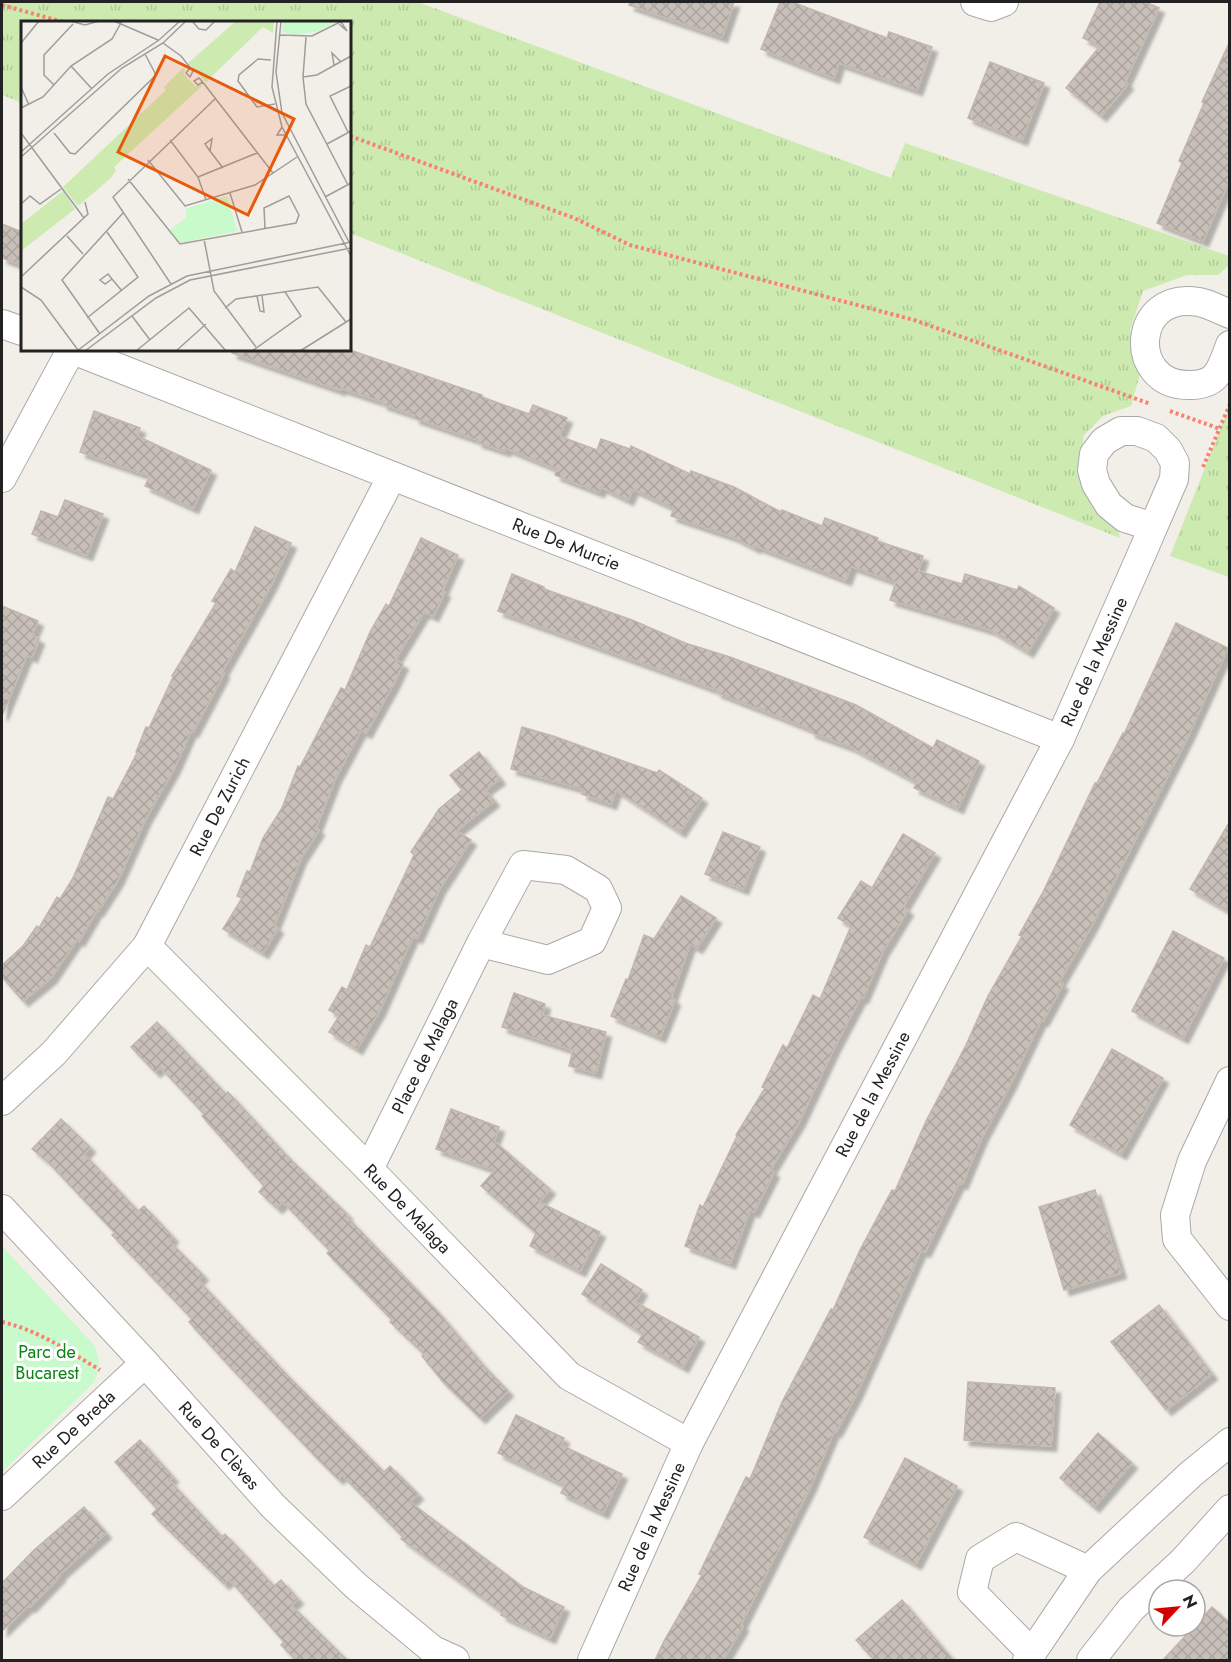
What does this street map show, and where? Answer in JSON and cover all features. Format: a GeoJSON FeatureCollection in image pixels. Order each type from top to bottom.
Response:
{"type":"FeatureCollection","features":[{"type":"Feature","properties":{"kind":"street"},"geometry":{"type":"LineString","coordinates":[[975,2],[991,7],[1004,2]]}},
{"type":"Feature","properties":{"kind":"street"},"geometry":{"type":"LineString","coordinates":[[1230,314],[1201,302],[1183,301],[1162,308],[1154,315],[1146,329],[1144,344],[1149,361],[1161,376],[1178,385],[1188,386],[1199,386],[1213,380],[1221,370],[1230,345]]}},
{"type":"Feature","properties":{"kind":"street"},"geometry":{"type":"LineString","coordinates":[[2,324],[21,331]]}},
{"type":"Feature","properties":{"kind":"street"},"geometry":{"type":"LineString","coordinates":[[2,478],[71,351]]}},
{"type":"Feature","properties":{"kind":"street","name":"Rue De Murcie"},"geometry":{"type":"LineString","coordinates":[[75,351],[1060,739]]}},
{"type":"Feature","properties":{"kind":"street","name":"Rue De Zurich"},"geometry":{"type":"LineString","coordinates":[[2,1101],[54,1053],[147,946],[392,476]]}},
{"type":"Feature","properties":{"kind":"street","name":"Rue de la Messine"},"geometry":{"type":"LineString","coordinates":[[592,1660],[689,1443],[1060,739],[1153,527]]}},
{"type":"Feature","properties":{"kind":"street","name":"Place de Malaga"},"geometry":{"type":"LineString","coordinates":[[369,1169],[481,943]]}},
{"type":"Feature","properties":{"kind":"street","name":"Rue De Malaga"},"geometry":{"type":"LineString","coordinates":[[147,946],[369,1169],[569,1376],[689,1443]]}},
{"type":"Feature","properties":{"kind":"street"},"geometry":{"type":"LineString","coordinates":[[1230,1080],[1192,1161],[1175,1215],[1177,1239],[1230,1306]]}},
{"type":"Feature","properties":{"kind":"street","name":"Rue De Clèves"},"geometry":{"type":"LineString","coordinates":[[2,1209],[145,1363],[273,1506],[356,1586],[433,1650],[455,1660]]}},
{"type":"Feature","properties":{"kind":"street","name":"Rue De Breda"},"geometry":{"type":"LineString","coordinates":[[2,1496],[145,1363]]}},
{"type":"Feature","properties":{"kind":"street"},"geometry":{"type":"LineString","coordinates":[[1088,1570],[1016,1537],[980,1559],[972,1592],[1030,1657],[1088,1570],[1191,1474],[1230,1442]]}},
{"type":"Feature","properties":{"kind":"street"},"geometry":{"type":"LineString","coordinates":[[1091,1660],[1131,1609],[1183,1561],[1230,1509]]}},
{"type":"Feature","properties":{"kind":"path"},"geometry":{"type":"LineString","coordinates":[[2,5],[59,21]]}},
{"type":"Feature","properties":{"kind":"path"},"geometry":{"type":"LineString","coordinates":[[351,136],[574,219],[630,244],[914,320],[1100,385]]}},
{"type":"Feature","properties":{"kind":"path"},"geometry":{"type":"LineString","coordinates":[[1220,429],[1230,404]]}},
{"type":"Feature","properties":{"kind":"path"},"geometry":{"type":"LineString","coordinates":[[2,1322],[21,1326],[52,1341],[100,1370],[120,1386]]}},
{"type":"Feature","properties":{"kind":"green space"},"geometry":{"type":"Polygon","coordinates":[[[2,2],[418,2],[891,178],[905,143],[1229,256],[1229,265],[1218,275],[1187,275],[1143,291],[1130,330],[1141,371],[1131,406],[1103,416],[1084,435],[1079,466],[1118,530],[1120,538],[351,233],[351,21],[21,21],[21,103],[2,95],[2,2]]]}},
{"type":"Feature","properties":{"kind":"green space"},"geometry":{"type":"Polygon","coordinates":[[[1229,407],[1230,577],[1170,556],[1229,407]]]}},
{"type":"Feature","properties":{"kind":"green space","name":"Parc de Bucarest"},"geometry":{"type":"Polygon","coordinates":[[[2,1246],[94,1345],[99,1364],[94,1382],[2,1472],[2,1246]]]}},
{"type":"Feature","properties":{"kind":"building"},"geometry":{"type":"Polygon","coordinates":[[[630,2],[734,2],[722,37],[629,5],[630,2]]]}},
{"type":"Feature","properties":{"kind":"building"},"geometry":{"type":"Polygon","coordinates":[[[780,2],[792,2],[887,38],[889,32],[932,47],[917,90],[839,63],[834,78],[761,49],[780,2]]]}},
{"type":"Feature","properties":{"kind":"building"},"geometry":{"type":"Polygon","coordinates":[[[1100,2],[1145,2],[1159,8],[1125,82],[1128,84],[1101,116],[1066,88],[1100,46],[1083,38],[1100,2]]]}},
{"type":"Feature","properties":{"kind":"building"},"geometry":{"type":"Polygon","coordinates":[[[1230,41],[1230,178],[1203,241],[1157,223],[1182,163],[1179,161],[1204,103],[1202,102],[1230,41]]]}},
{"type":"Feature","properties":{"kind":"building"},"geometry":{"type":"Polygon","coordinates":[[[990,62],[1044,83],[1022,140],[968,118],[990,62]]]}},
{"type":"Feature","properties":{"kind":"building"},"geometry":{"type":"Polygon","coordinates":[[[2,224],[21,232],[21,265],[2,258],[2,224]]]}},
{"type":"Feature","properties":{"kind":"building"},"geometry":{"type":"Polygon","coordinates":[[[351,350],[482,395],[482,397],[529,414],[533,405],[567,418],[559,436],[597,450],[601,439],[630,449],[631,446],[690,474],[691,471],[734,487],[781,512],[782,510],[822,526],[825,518],[878,538],[877,541],[923,556],[918,571],[962,584],[965,574],[1017,590],[1019,586],[1054,608],[1028,652],[991,630],[890,600],[896,582],[851,566],[846,580],[756,546],[755,548],[734,537],[671,516],[674,508],[633,489],[628,500],[601,487],[599,492],[555,475],[557,469],[506,448],[505,451],[477,442],[478,440],[414,418],[415,415],[382,404],[383,402],[341,388],[340,390],[232,353],[233,351],[351,350]]]}},
{"type":"Feature","properties":{"kind":"building"},"geometry":{"type":"Polygon","coordinates":[[[94,411],[140,428],[137,436],[211,470],[193,508],[145,486],[150,476],[80,452],[94,411]]]}},
{"type":"Feature","properties":{"kind":"building"},"geometry":{"type":"Polygon","coordinates":[[[65,500],[103,514],[87,555],[32,534],[41,511],[58,517],[65,500]]]}},
{"type":"Feature","properties":{"kind":"building"},"geometry":{"type":"Polygon","coordinates":[[[255,527],[291,543],[271,585],[222,672],[224,673],[193,732],[191,731],[174,769],[146,818],[118,880],[79,941],[77,939],[51,978],[23,1001],[2,977],[2,965],[23,946],[37,926],[39,928],[57,897],[60,899],[73,878],[108,797],[113,799],[172,676],[216,603],[212,601],[231,569],[235,572],[255,527]]]}},
{"type":"Feature","properties":{"kind":"building"},"geometry":{"type":"Polygon","coordinates":[[[421,538],[458,555],[442,591],[445,592],[433,616],[424,612],[395,660],[403,664],[393,685],[366,733],[361,730],[335,779],[316,828],[319,830],[301,858],[274,926],[278,928],[263,953],[223,929],[242,898],[237,896],[247,871],[250,872],[263,838],[282,808],[298,766],[300,767],[341,688],[345,690],[370,632],[386,604],[389,606],[421,538]]]}},
{"type":"Feature","properties":{"kind":"building"},"geometry":{"type":"Polygon","coordinates":[[[512,574],[544,587],[544,589],[632,620],[685,643],[730,657],[856,705],[933,748],[937,740],[979,761],[958,808],[914,788],[917,782],[851,747],[810,732],[811,729],[716,692],[717,690],[498,611],[512,574]]]}},
{"type":"Feature","properties":{"kind":"building"},"geometry":{"type":"Polygon","coordinates":[[[2,606],[38,621],[32,635],[39,639],[32,657],[27,655],[2,716],[2,606]]]}},
{"type":"Feature","properties":{"kind":"building"},"geometry":{"type":"Polygon","coordinates":[[[1176,623],[1228,648],[1189,734],[1092,925],[1059,982],[1063,984],[1043,1021],[1041,1020],[982,1137],[962,1184],[959,1183],[925,1252],[921,1250],[856,1395],[836,1432],[834,1431],[811,1485],[741,1624],[743,1626],[723,1660],[655,1660],[702,1575],[699,1574],[746,1477],[750,1479],[782,1402],[831,1309],[833,1310],[860,1250],[892,1190],[895,1191],[926,1121],[966,1045],[988,996],[1022,936],[1019,935],[1043,892],[1095,783],[1124,734],[1176,623]]]}},
{"type":"Feature","properties":{"kind":"building"},"geometry":{"type":"Polygon","coordinates":[[[522,727],[657,773],[659,770],[702,798],[680,832],[616,790],[611,804],[582,794],[583,789],[511,769],[522,727]]]}},
{"type":"Feature","properties":{"kind":"building"},"geometry":{"type":"Polygon","coordinates":[[[479,752],[500,779],[485,790],[494,801],[456,831],[471,840],[440,888],[417,938],[413,936],[380,1010],[357,1049],[329,1032],[339,1016],[329,1010],[342,987],[347,990],[366,945],[370,947],[414,855],[411,852],[439,809],[462,790],[450,775],[479,752]]]}},
{"type":"Feature","properties":{"kind":"building"},"geometry":{"type":"Polygon","coordinates":[[[1230,821],[1230,912],[1190,889],[1230,821]]]}},
{"type":"Feature","properties":{"kind":"building"},"geometry":{"type":"Polygon","coordinates":[[[723,832],[760,847],[743,889],[705,874],[723,832]]]}},
{"type":"Feature","properties":{"kind":"building"},"geometry":{"type":"Polygon","coordinates":[[[903,834],[935,853],[903,907],[908,910],[883,951],[863,998],[861,997],[835,1046],[799,1122],[770,1170],[774,1172],[754,1212],[750,1210],[730,1263],[685,1246],[700,1205],[703,1207],[736,1135],[765,1088],[762,1087],[783,1045],[787,1048],[813,995],[820,999],[851,926],[838,918],[861,881],[872,888],[903,834]]]}},
{"type":"Feature","properties":{"kind":"building"},"geometry":{"type":"Polygon","coordinates":[[[681,896],[716,918],[697,948],[690,944],[671,998],[675,1000],[660,1037],[611,1016],[626,979],[628,980],[644,935],[654,939],[681,896]]]}},
{"type":"Feature","properties":{"kind":"building"},"geometry":{"type":"Polygon","coordinates":[[[1173,931],[1224,958],[1183,1038],[1132,1011],[1173,931]]]}},
{"type":"Feature","properties":{"kind":"building"},"geometry":{"type":"Polygon","coordinates":[[[514,993],[545,1004],[542,1015],[606,1032],[596,1073],[569,1066],[573,1050],[502,1027],[514,993]]]}},
{"type":"Feature","properties":{"kind":"building"},"geometry":{"type":"Polygon","coordinates":[[[157,1022],[226,1094],[228,1092],[287,1156],[347,1214],[346,1216],[438,1312],[508,1391],[480,1418],[444,1383],[422,1356],[424,1354],[390,1322],[392,1320],[327,1253],[330,1251],[283,1202],[277,1208],[259,1192],[264,1186],[202,1116],[204,1114],[160,1067],[155,1072],[131,1047],[157,1022]]]}},
{"type":"Feature","properties":{"kind":"building"},"geometry":{"type":"Polygon","coordinates":[[[1112,1049],[1163,1078],[1121,1154],[1070,1125],[1112,1049]]]}},
{"type":"Feature","properties":{"kind":"building"},"geometry":{"type":"Polygon","coordinates":[[[451,1109],[499,1127],[494,1141],[550,1189],[539,1202],[600,1232],[580,1271],[530,1246],[536,1233],[481,1186],[495,1170],[436,1149],[451,1109]]]}},
{"type":"Feature","properties":{"kind":"building"},"geometry":{"type":"Polygon","coordinates":[[[61,1119],[90,1147],[84,1154],[138,1211],[144,1206],[173,1237],[169,1241],[203,1275],[198,1280],[287,1375],[384,1472],[390,1466],[418,1494],[410,1502],[523,1587],[564,1607],[550,1638],[501,1615],[502,1612],[401,1539],[403,1537],[342,1475],[338,1479],[231,1368],[189,1322],[192,1319],[112,1235],[115,1233],[48,1162],[32,1149],[61,1119]]]}},
{"type":"Feature","properties":{"kind":"building"},"geometry":{"type":"Polygon","coordinates":[[[1095,1190],[1121,1273],[1064,1290],[1039,1207],[1095,1190]]]}},
{"type":"Feature","properties":{"kind":"building"},"geometry":{"type":"Polygon","coordinates":[[[601,1264],[642,1290],[635,1302],[699,1337],[683,1367],[638,1342],[643,1334],[582,1294],[601,1264]]]}},
{"type":"Feature","properties":{"kind":"building"},"geometry":{"type":"Polygon","coordinates":[[[1159,1305],[1212,1374],[1166,1410],[1111,1342],[1159,1305]]]}},
{"type":"Feature","properties":{"kind":"building"},"geometry":{"type":"Polygon","coordinates":[[[968,1382],[1055,1388],[1051,1446],[964,1440],[968,1382]]]}},
{"type":"Feature","properties":{"kind":"building"},"geometry":{"type":"Polygon","coordinates":[[[516,1415],[564,1438],[561,1445],[622,1474],[603,1513],[561,1493],[565,1485],[498,1453],[516,1415]]]}},
{"type":"Feature","properties":{"kind":"building"},"geometry":{"type":"Polygon","coordinates":[[[1098,1433],[1132,1463],[1094,1507],[1060,1478],[1098,1433]]]}},
{"type":"Feature","properties":{"kind":"building"},"geometry":{"type":"Polygon","coordinates":[[[140,1440],[173,1477],[169,1480],[222,1537],[225,1534],[274,1586],[281,1580],[298,1599],[291,1605],[347,1660],[296,1660],[281,1645],[284,1642],[229,1579],[224,1584],[152,1514],[157,1509],[115,1462],[140,1440]]]}},
{"type":"Feature","properties":{"kind":"building"},"geometry":{"type":"Polygon","coordinates":[[[905,1458],[957,1486],[916,1564],[864,1537],[905,1458]]]}},
{"type":"Feature","properties":{"kind":"building"},"geometry":{"type":"Polygon","coordinates":[[[84,1507],[106,1533],[2,1631],[2,1583],[34,1550],[84,1507]]]}},
{"type":"Feature","properties":{"kind":"building"},"geometry":{"type":"Polygon","coordinates":[[[902,1600],[953,1660],[874,1660],[856,1640],[902,1600]]]}},
{"type":"Feature","properties":{"kind":"building"},"geometry":{"type":"Polygon","coordinates":[[[1212,1607],[1230,1623],[1230,1660],[1163,1660],[1183,1638],[1207,1638],[1207,1612],[1212,1607]]]}}]}
